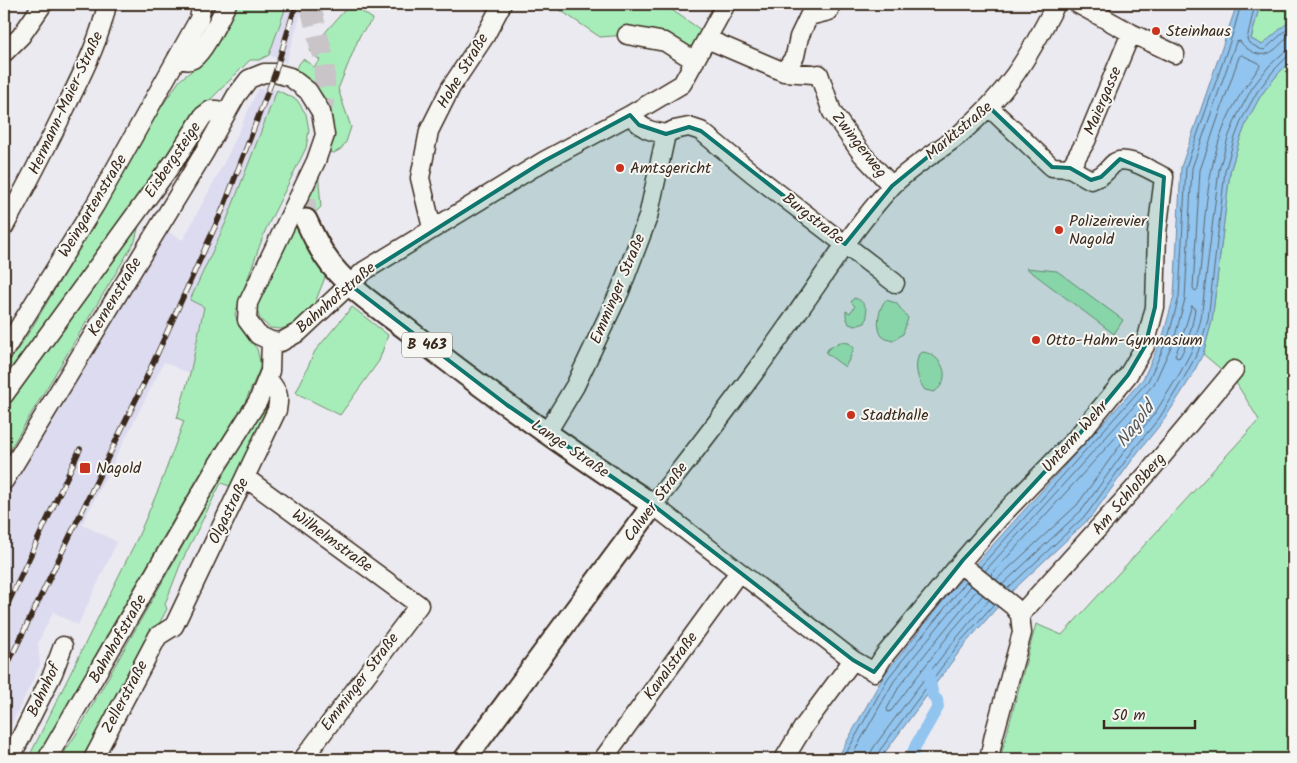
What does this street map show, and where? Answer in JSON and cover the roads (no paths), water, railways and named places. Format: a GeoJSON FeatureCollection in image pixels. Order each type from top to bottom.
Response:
{"type":"FeatureCollection","features":[{"type":"Feature","properties":{"kind":"main road","name":"Lange Straße"},"geometry":{"type":"LineString","coordinates":[[306,220],[318,247],[349,284],[426,345],[546,434],[653,506]]}},
{"type":"Feature","properties":{"kind":"main road","name":"Calwer Straße"},"geometry":{"type":"LineString","coordinates":[[465,759],[653,506]]}},
{"type":"Feature","properties":{"kind":"street"},"geometry":{"type":"LineString","coordinates":[[4,53],[21,36],[43,4]]}},
{"type":"Feature","properties":{"kind":"street","name":"Hermann-Maier-Straße"},"geometry":{"type":"LineString","coordinates":[[4,227],[34,172],[80,78],[103,25],[107,4]]}},
{"type":"Feature","properties":{"kind":"street","name":"Weingartenstraße"},"geometry":{"type":"LineString","coordinates":[[4,351],[95,206],[177,58],[198,18],[202,4]]}},
{"type":"Feature","properties":{"kind":"street"},"geometry":{"type":"LineString","coordinates":[[177,58],[186,61],[194,59],[209,39],[226,4]]}},
{"type":"Feature","properties":{"kind":"street","name":"Hohe Straße"},"geometry":{"type":"LineString","coordinates":[[432,228],[420,178],[429,131],[451,86],[485,36],[502,4]]}},
{"type":"Feature","properties":{"kind":"street","name":"Bahnhofstraße"},"geometry":{"type":"LineString","coordinates":[[47,759],[218,464],[258,401],[270,371],[271,341],[281,342],[299,332],[364,271],[432,228],[544,161],[630,115],[682,84],[708,40],[726,4]]}},
{"type":"Feature","properties":{"kind":"street"},"geometry":{"type":"LineString","coordinates":[[708,40],[784,72],[795,56],[800,37],[809,16],[829,11],[829,4]]}},
{"type":"Feature","properties":{"kind":"street","name":"Marktstraße"},"geometry":{"type":"LineString","coordinates":[[845,244],[892,186],[959,134],[989,107],[1011,82],[1027,59],[1056,4]]}},
{"type":"Feature","properties":{"kind":"street"},"geometry":{"type":"LineString","coordinates":[[1078,4],[1175,54]]}},
{"type":"Feature","properties":{"kind":"street","name":"Maiergasse"},"geometry":{"type":"LineString","coordinates":[[1070,168],[1086,141],[1131,33]]}},
{"type":"Feature","properties":{"kind":"street"},"geometry":{"type":"LineString","coordinates":[[627,35],[665,42],[695,61]]}},
{"type":"Feature","properties":{"kind":"street","name":"Zwingerweg"},"geometry":{"type":"LineString","coordinates":[[784,72],[816,74],[832,112],[862,154],[892,186]]}},
{"type":"Feature","properties":{"kind":"street"},"geometry":{"type":"LineString","coordinates":[[226,114],[236,96],[249,79],[264,73],[275,73],[290,77],[308,91],[321,112],[325,135],[316,161],[248,303],[247,320],[258,335],[271,341]]}},
{"type":"Feature","properties":{"kind":"street"},"geometry":{"type":"LineString","coordinates":[[989,107],[1052,167],[1070,168]]}},
{"type":"Feature","properties":{"kind":"street","name":"Eisbergsteige"},"geometry":{"type":"LineString","coordinates":[[4,395],[175,160],[203,116],[211,110],[217,110],[226,114]]}},
{"type":"Feature","properties":{"kind":"street","name":"Kernenstraße"},"geometry":{"type":"LineString","coordinates":[[4,480],[226,114]]}},
{"type":"Feature","properties":{"kind":"street"},"geometry":{"type":"LineString","coordinates":[[630,115],[648,131],[666,134]]}},
{"type":"Feature","properties":{"kind":"street","name":"Burgstraße"},"geometry":{"type":"LineString","coordinates":[[666,134],[689,127],[701,130],[730,155],[895,283]]}},
{"type":"Feature","properties":{"kind":"street","name":"Emminger Straße"},"geometry":{"type":"LineString","coordinates":[[546,434],[575,386],[620,291],[648,217],[666,134]]}},
{"type":"Feature","properties":{"kind":"street","name":"Unterm Wehr"},"geometry":{"type":"LineString","coordinates":[[853,660],[874,672],[884,656],[964,567],[1000,517],[1077,437],[1128,375],[1145,346],[1155,307],[1157,233],[1164,177],[1132,162],[1120,159],[1101,177],[1091,180],[1070,168]]}},
{"type":"Feature","properties":{"kind":"street","name":"Calwer Straße"},"geometry":{"type":"LineString","coordinates":[[653,506],[758,369],[845,244]]}},
{"type":"Feature","properties":{"kind":"street","name":"Am Schloßberg"},"geometry":{"type":"LineString","coordinates":[[1017,611],[1148,473],[1234,370]]}},
{"type":"Feature","properties":{"kind":"street","name":"Olgastraße"},"geometry":{"type":"LineString","coordinates":[[158,636],[174,626],[277,410],[280,398],[268,379]]}},
{"type":"Feature","properties":{"kind":"street","name":"Wilhelmstraße"},"geometry":{"type":"LineString","coordinates":[[246,478],[418,605]]}},
{"type":"Feature","properties":{"kind":"street","name":"Lange Straße"},"geometry":{"type":"LineString","coordinates":[[653,506],[853,660]]}},
{"type":"Feature","properties":{"kind":"street"},"geometry":{"type":"LineString","coordinates":[[964,567],[1017,611],[1022,633],[989,759]]}},
{"type":"Feature","properties":{"kind":"street","name":"Kanalstraße"},"geometry":{"type":"LineString","coordinates":[[604,759],[739,572]]}},
{"type":"Feature","properties":{"kind":"street","name":"Emminger Straße"},"geometry":{"type":"LineString","coordinates":[[303,759],[418,605]]}},
{"type":"Feature","properties":{"kind":"street","name":"Zellerstraße"},"geometry":{"type":"LineString","coordinates":[[93,759],[158,636]]}},
{"type":"Feature","properties":{"kind":"street","name":"Bahnhof"},"geometry":{"type":"LineString","coordinates":[[10,759],[53,673],[63,646]]}},
{"type":"Feature","properties":{"kind":"street"},"geometry":{"type":"LineString","coordinates":[[784,759],[804,726],[853,660]]}},
{"type":"Feature","properties":{"kind":"water"},"geometry":{"type":"Polygon","coordinates":[[[1237,4],[1260,4],[1251,39],[1262,45],[1293,18],[1293,58],[1261,95],[1247,121],[1239,142],[1230,172],[1212,321],[1203,354],[1190,379],[1164,420],[1138,452],[1091,517],[1009,594],[965,644],[880,759],[837,759],[884,675],[951,591],[1143,379],[1163,336],[1174,296],[1181,167],[1237,4]]]}},
{"type":"Feature","properties":{"kind":"waterway"},"geometry":{"type":"LineString","coordinates":[[910,759],[938,707],[937,700],[933,696],[928,673]]}},
{"type":"Feature","properties":{"kind":"tunnel"},"geometry":{"type":"LineString","coordinates":[[310,4],[324,61],[325,94],[318,129]]}},
{"type":"Feature","properties":{"kind":"tunnel"},"geometry":{"type":"LineString","coordinates":[[306,220],[305,191],[309,173]]}},
{"type":"Feature","properties":{"kind":"railway"},"geometry":{"type":"LineString","coordinates":[[4,672],[143,385],[223,209],[275,73],[296,4]]}},
{"type":"Feature","properties":{"kind":"railway"},"geometry":{"type":"LineString","coordinates":[[4,612],[80,449]]}},
{"type":"Feature","properties":{"kind":"place","name":"Steinhaus"},"geometry":{"type":"Point","coordinates":[1156,31]}},
{"type":"Feature","properties":{"kind":"place","name":"Amtsgericht"},"geometry":{"type":"Point","coordinates":[620,168]}},
{"type":"Feature","properties":{"kind":"place","name":"Polizeirevier Nagold"},"geometry":{"type":"Point","coordinates":[1059,230]}},
{"type":"Feature","properties":{"kind":"place","name":"Otto-Hahn-Gymnasium"},"geometry":{"type":"Point","coordinates":[1036,340]}},
{"type":"Feature","properties":{"kind":"place","name":"Stadthalle"},"geometry":{"type":"Point","coordinates":[851,415]}},
{"type":"Feature","properties":{"kind":"place","name":"Nagold"},"geometry":{"type":"Point","coordinates":[85,468]}}]}
